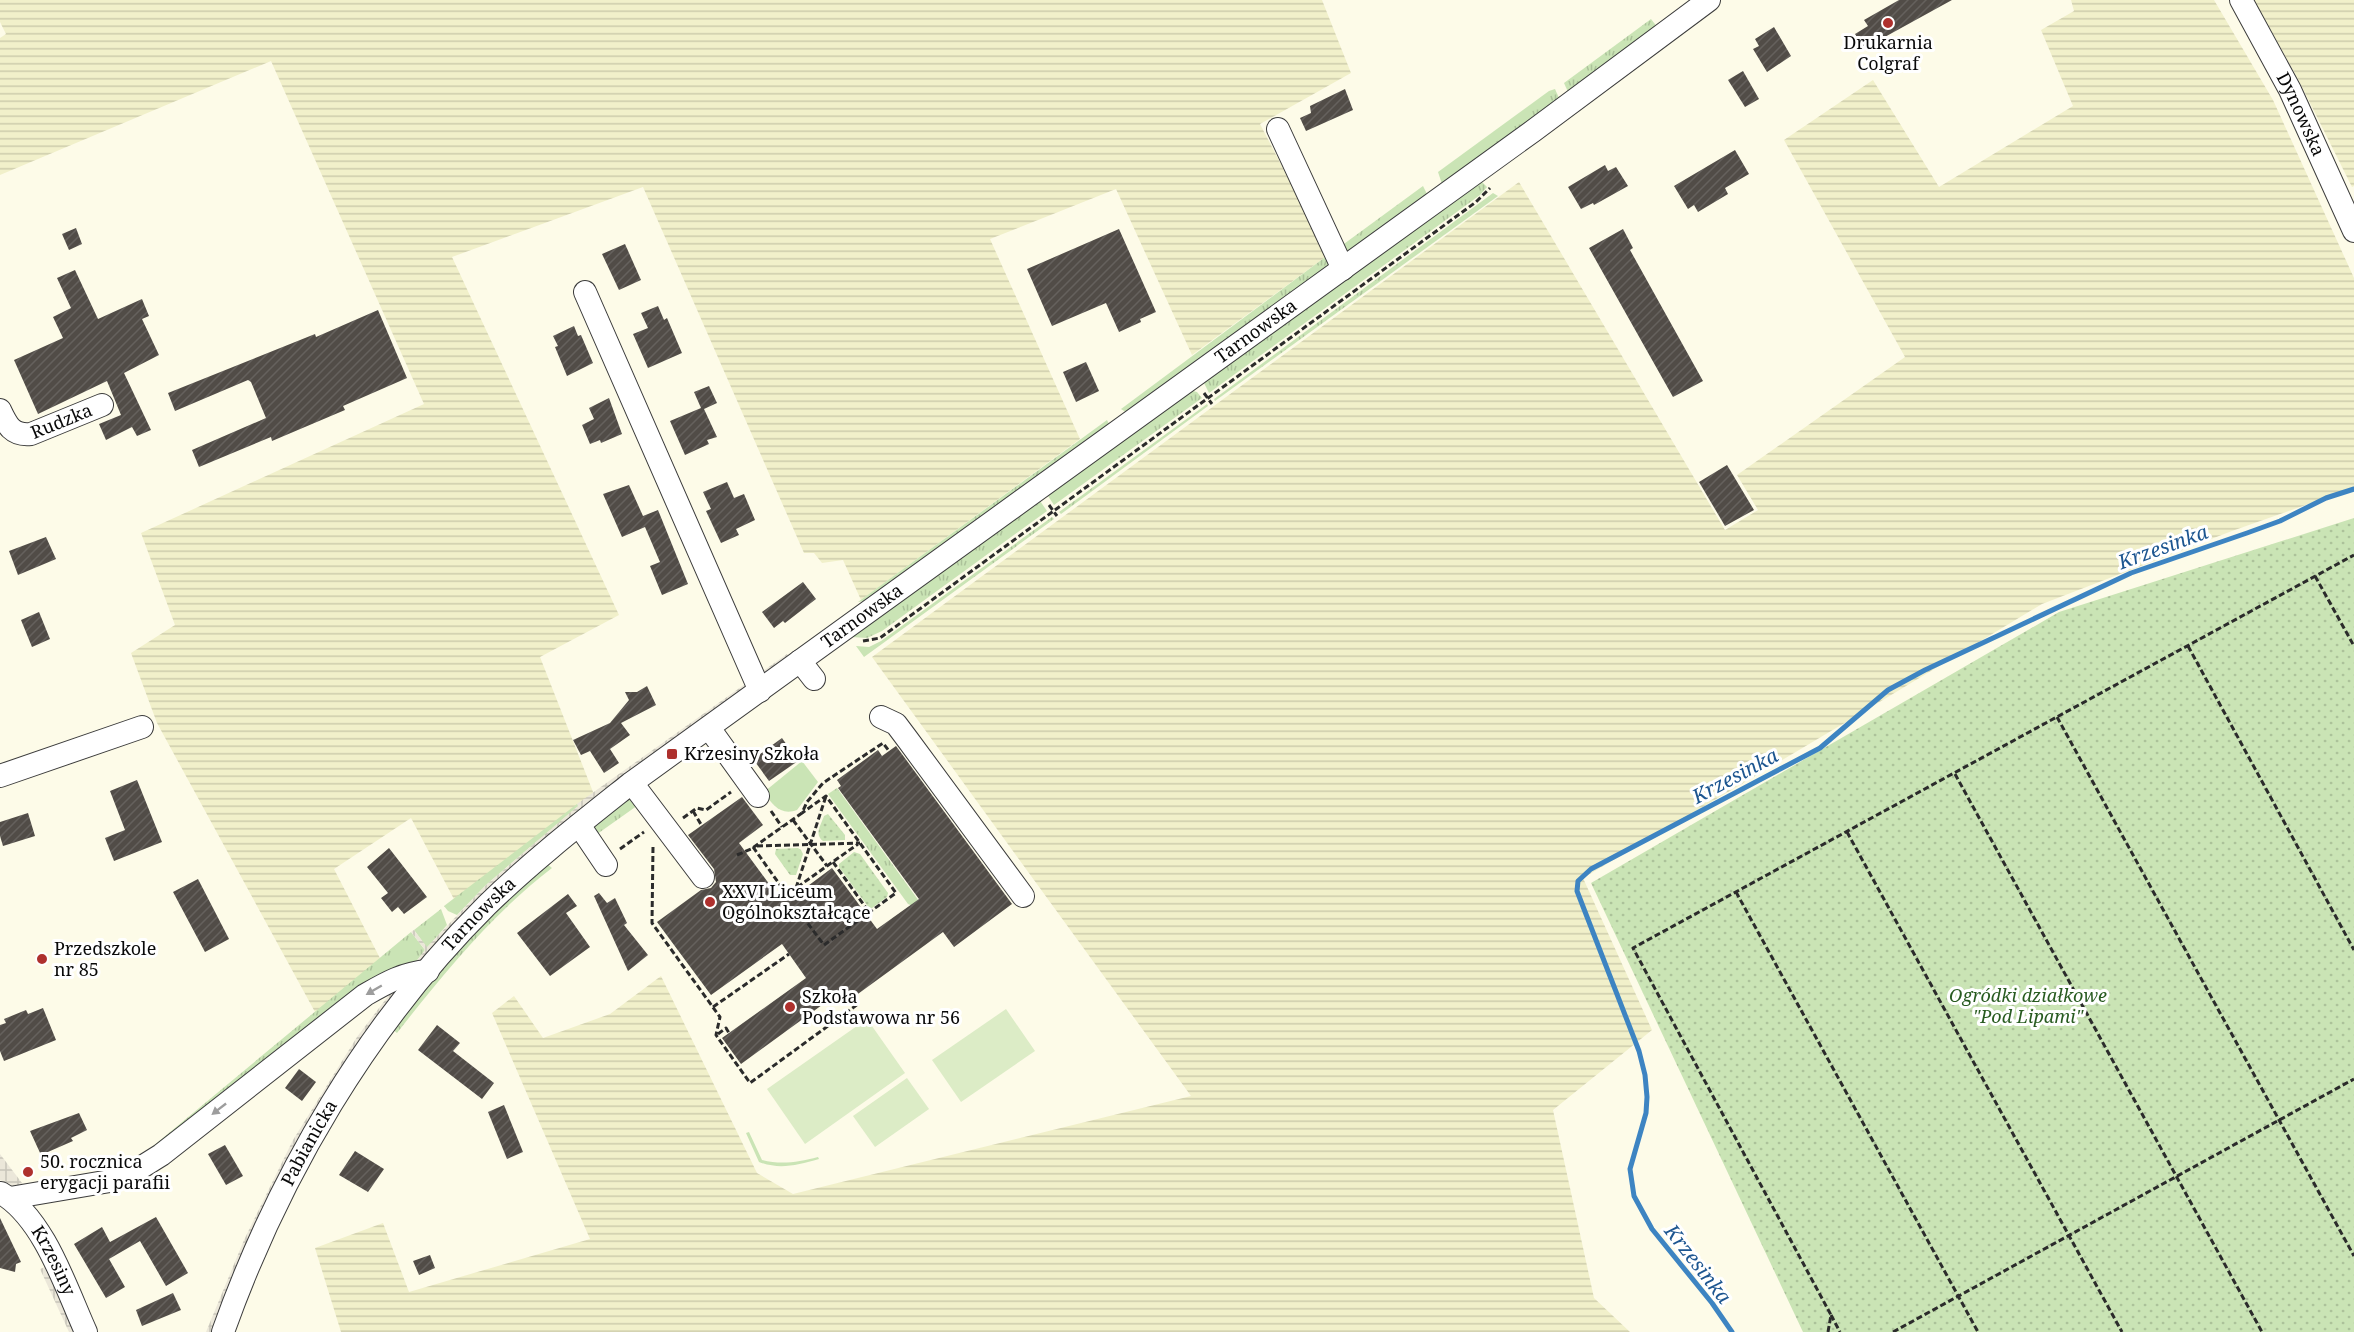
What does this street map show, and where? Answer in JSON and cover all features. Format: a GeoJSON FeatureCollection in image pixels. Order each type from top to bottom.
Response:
{"type":"FeatureCollection","features":[{"type":"Feature","properties":{"kind":"street","name":"Tarnowska"},"geometry":{"type":"LineString","coordinates":[[428,971],[494,899],[579,825],[632,783],[760,691],[807,670],[1342,269],[1709,0]]}},
{"type":"Feature","properties":{"kind":"street","name":"Dynowska"},"geometry":{"type":"LineString","coordinates":[[2241,0],[2290,90],[2354,231]]}},
{"type":"Feature","properties":{"kind":"street"},"geometry":{"type":"LineString","coordinates":[[1278,129],[1342,269]]}},
{"type":"Feature","properties":{"kind":"street"},"geometry":{"type":"LineString","coordinates":[[585,292],[760,691]]}},
{"type":"Feature","properties":{"kind":"street","name":"Rudzka"},"geometry":{"type":"LineString","coordinates":[[0,410],[8,427],[22,435],[31,434],[102,405]]}},
{"type":"Feature","properties":{"kind":"street"},"geometry":{"type":"LineString","coordinates":[[881,717],[896,724],[1023,896]]}},
{"type":"Feature","properties":{"kind":"street"},"geometry":{"type":"LineString","coordinates":[[0,776],[142,727]]}},
{"type":"Feature","properties":{"kind":"street"},"geometry":{"type":"LineString","coordinates":[[709,728],[753,788]]}},
{"type":"Feature","properties":{"kind":"street"},"geometry":{"type":"LineString","coordinates":[[632,783],[703,877]]}},
{"type":"Feature","properties":{"kind":"street"},"geometry":{"type":"LineString","coordinates":[[579,825],[604,863]]}},
{"type":"Feature","properties":{"kind":"street"},"geometry":{"type":"LineString","coordinates":[[5,1195],[85,1186],[129,1175],[160,1155],[365,995],[393,979],[412,972],[428,971]]}},
{"type":"Feature","properties":{"kind":"street","name":"Pabianicka"},"geometry":{"type":"LineString","coordinates":[[223,1332],[254,1255],[304,1152],[365,1053],[428,971]]}},
{"type":"Feature","properties":{"kind":"street","name":"Krzesiny"},"geometry":{"type":"LineString","coordinates":[[5,1195],[21,1208],[39,1233],[86,1332]]}},
{"type":"Feature","properties":{"kind":"path"},"geometry":{"type":"LineString","coordinates":[[857,641],[869,642],[880,638],[1476,202],[1493,184]]}},
{"type":"Feature","properties":{"kind":"path"},"geometry":{"type":"LineString","coordinates":[[1840,1332],[1633,948],[2354,555]]}},
{"type":"Feature","properties":{"kind":"path"},"geometry":{"type":"LineString","coordinates":[[2315,576],[2354,646]]}},
{"type":"Feature","properties":{"kind":"path"},"geometry":{"type":"LineString","coordinates":[[2188,646],[2354,950]]}},
{"type":"Feature","properties":{"kind":"path"},"geometry":{"type":"LineString","coordinates":[[2057,717],[2354,1256]]}},
{"type":"Feature","properties":{"kind":"path"},"geometry":{"type":"LineString","coordinates":[[802,813],[823,783],[883,743],[888,751]]}},
{"type":"Feature","properties":{"kind":"path"},"geometry":{"type":"LineString","coordinates":[[1954,773],[2262,1332]]}},
{"type":"Feature","properties":{"kind":"path"},"geometry":{"type":"LineString","coordinates":[[702,826],[693,811],[697,808],[706,810],[753,788]]}},
{"type":"Feature","properties":{"kind":"path"},"geometry":{"type":"LineString","coordinates":[[737,855],[755,847],[826,796]]}},
{"type":"Feature","properties":{"kind":"path"},"geometry":{"type":"LineString","coordinates":[[797,909],[824,945],[896,893],[826,796]]}},
{"type":"Feature","properties":{"kind":"path"},"geometry":{"type":"LineString","coordinates":[[796,888],[826,796]]}},
{"type":"Feature","properties":{"kind":"path"},"geometry":{"type":"LineString","coordinates":[[793,820],[827,866]]}},
{"type":"Feature","properties":{"kind":"path"},"geometry":{"type":"LineString","coordinates":[[604,863],[645,830]]}},
{"type":"Feature","properties":{"kind":"path"},"geometry":{"type":"LineString","coordinates":[[1847,832],[2122,1332]]}},
{"type":"Feature","properties":{"kind":"path"},"geometry":{"type":"LineString","coordinates":[[755,847],[860,843]]}},
{"type":"Feature","properties":{"kind":"path"},"geometry":{"type":"LineString","coordinates":[[755,847],[786,894],[791,888],[796,888],[860,843]]}},
{"type":"Feature","properties":{"kind":"path"},"geometry":{"type":"LineString","coordinates":[[653,846],[651,923],[720,1017],[716,1035],[750,1083],[858,1004]]}},
{"type":"Feature","properties":{"kind":"path"},"geometry":{"type":"LineString","coordinates":[[833,862],[870,912]]}},
{"type":"Feature","properties":{"kind":"path"},"geometry":{"type":"LineString","coordinates":[[1736,892],[1978,1332]]}},
{"type":"Feature","properties":{"kind":"path"},"geometry":{"type":"LineString","coordinates":[[713,1007],[789,954]]}},
{"type":"Feature","properties":{"kind":"path"},"geometry":{"type":"LineString","coordinates":[[716,1035],[726,1028],[729,1033]]}},
{"type":"Feature","properties":{"kind":"path"},"geometry":{"type":"LineString","coordinates":[[1893,1332],[2354,1079]]}},
{"type":"Feature","properties":{"kind":"path"},"geometry":{"type":"LineString","coordinates":[[1828,1332],[1831,1315]]}},
{"type":"Feature","properties":{"kind":"green space"},"geometry":{"type":"Polygon","coordinates":[[[0,0],[1322,0],[1351,73],[1260,124],[1328,255],[1192,355],[1116,189],[990,239],[1080,439],[861,600],[843,560],[822,563],[814,553],[804,553],[643,187],[452,257],[619,615],[540,657],[595,797],[456,903],[411,818],[334,869],[383,964],[315,1012],[157,723],[131,653],[175,625],[141,533],[424,404],[271,61],[0,175],[0,38],[6,34],[0,22],[0,0]]]}},
{"type":"Feature","properties":{"kind":"green space"},"geometry":{"type":"Polygon","coordinates":[[[2071,0],[2214,0],[2273,100],[2354,278],[2354,488],[2232,531],[2042,604],[1583,878],[1652,1030],[1553,1110],[1594,1298],[1630,1332],[341,1332],[315,1248],[383,1223],[409,1292],[590,1239],[492,1013],[514,996],[543,1038],[610,1014],[661,976],[757,1173],[793,1194],[1191,1096],[872,657],[1519,182],[1725,530],[1758,510],[1737,475],[1905,357],[1784,140],[1873,80],[1939,187],[2073,106],[2041,30],[2074,11],[2071,0]]]}},
{"type":"Feature","properties":{"kind":"green space"},"geometry":{"type":"Polygon","coordinates":[[[2254,0],[2354,0],[2354,186],[2352,187],[2298,79],[2254,0]]]}},
{"type":"Feature","properties":{"kind":"green space"},"geometry":{"type":"Polygon","coordinates":[[[1651,19],[1658,28],[1568,92],[1564,83],[1651,19]]]}},
{"type":"Feature","properties":{"kind":"green space"},"geometry":{"type":"Polygon","coordinates":[[[1555,89],[1559,98],[1442,184],[1438,172],[1549,91],[1555,89]]]}},
{"type":"Feature","properties":{"kind":"green space"},"geometry":{"type":"Polygon","coordinates":[[[1482,182],[1487,187],[1480,195],[1209,393],[1203,381],[1482,182]]]}},
{"type":"Feature","properties":{"kind":"green space"},"geometry":{"type":"Polygon","coordinates":[[[1423,186],[1427,194],[1344,255],[1337,249],[1423,186]]]}},
{"type":"Feature","properties":{"kind":"green space"},"geometry":{"type":"Polygon","coordinates":[[[1493,193],[1498,196],[1215,401],[1214,399],[1493,193]]]}},
{"type":"Feature","properties":{"kind":"green space"},"geometry":{"type":"Polygon","coordinates":[[[1328,255],[1333,263],[1127,413],[1121,409],[1328,255]]]}},
{"type":"Feature","properties":{"kind":"green space"},"geometry":{"type":"Polygon","coordinates":[[[1189,390],[1197,392],[1202,398],[1054,505],[1046,493],[1189,390]]]}},
{"type":"Feature","properties":{"kind":"green space"},"geometry":{"type":"Polygon","coordinates":[[[1207,404],[1208,406],[1061,514],[1059,512],[1207,404]]]}},
{"type":"Feature","properties":{"kind":"green space"},"geometry":{"type":"Polygon","coordinates":[[[1107,420],[1110,426],[871,600],[858,602],[1107,420]]]}},
{"type":"Feature","properties":{"kind":"green space"},"geometry":{"type":"Polygon","coordinates":[[[1038,498],[1047,511],[882,631],[867,638],[851,637],[1038,498]]]}},
{"type":"Feature","properties":{"kind":"green space"},"geometry":{"type":"Polygon","coordinates":[[[1052,517],[1054,519],[864,657],[856,646],[869,647],[881,641],[1052,517]]]}},
{"type":"Feature","properties":{"kind":"green space","name":"Ogródki działkowe \"Pod Lipami\""},"geometry":{"type":"Polygon","coordinates":[[[2354,518],[2354,1332],[1803,1332],[1591,883],[2059,612],[2354,518]]]}},
{"type":"Feature","properties":{"kind":"green space"},"geometry":{"type":"Polygon","coordinates":[[[802,761],[818,782],[797,810],[786,812],[774,805],[764,792],[802,761]]]}},
{"type":"Feature","properties":{"kind":"green space"},"geometry":{"type":"Polygon","coordinates":[[[837,788],[924,908],[920,909],[908,904],[828,794],[837,788]]]}},
{"type":"Feature","properties":{"kind":"green space"},"geometry":{"type":"Polygon","coordinates":[[[637,799],[641,803],[593,837],[587,829],[625,800],[637,799]]]}},
{"type":"Feature","properties":{"kind":"green space"},"geometry":{"type":"Polygon","coordinates":[[[577,804],[579,805],[486,885],[457,915],[448,911],[444,906],[577,804]]]}},
{"type":"Feature","properties":{"kind":"green space"},"geometry":{"type":"Polygon","coordinates":[[[828,814],[845,835],[845,840],[823,841],[820,838],[820,826],[824,816],[828,814]]]}},
{"type":"Feature","properties":{"kind":"green space"},"geometry":{"type":"Polygon","coordinates":[[[798,848],[801,850],[803,854],[796,875],[790,875],[775,854],[776,849],[798,848]]]}},
{"type":"Feature","properties":{"kind":"green space"},"geometry":{"type":"Polygon","coordinates":[[[854,852],[860,854],[888,893],[887,897],[872,908],[869,908],[839,867],[839,864],[854,852]]]}},
{"type":"Feature","properties":{"kind":"green space"},"geometry":{"type":"Polygon","coordinates":[[[546,863],[552,868],[489,925],[397,1033],[392,1029],[470,935],[546,863]]]}},
{"type":"Feature","properties":{"kind":"green space"},"geometry":{"type":"Polygon","coordinates":[[[441,909],[447,925],[427,948],[414,930],[441,909]]]}},
{"type":"Feature","properties":{"kind":"green space"},"geometry":{"type":"Polygon","coordinates":[[[411,932],[425,950],[415,963],[128,1167],[96,1175],[128,1163],[146,1152],[411,932]]]}},
{"type":"Feature","properties":{"kind":"green space"},"geometry":{"type":"Polygon","coordinates":[[[1006,1009],[1035,1051],[961,1102],[932,1060],[1006,1009]]]}},
{"type":"Feature","properties":{"kind":"green space"},"geometry":{"type":"Polygon","coordinates":[[[867,1019],[905,1073],[805,1144],[767,1089],[867,1019]]]}},
{"type":"Feature","properties":{"kind":"green space"},"geometry":{"type":"Polygon","coordinates":[[[907,1078],[929,1109],[875,1147],[853,1116],[907,1078]]]}},
{"type":"Feature","properties":{"kind":"green space"},"geometry":{"type":"Polygon","coordinates":[[[749,1132],[762,1160],[783,1163],[818,1157],[819,1159],[781,1166],[759,1162],[746,1133],[749,1132]]]}},
{"type":"Feature","properties":{"kind":"shaded area"},"geometry":{"type":"Polygon","coordinates":[[[787,654],[790,659],[425,962],[415,963],[425,950],[411,932],[414,930],[427,947],[486,885],[578,806],[577,804],[787,654]]]}},
{"type":"Feature","properties":{"kind":"shaded area"},"geometry":{"type":"Polygon","coordinates":[[[399,986],[213,1332],[206,1332],[244,1240],[293,1140],[357,1037],[395,987],[399,986]]]}},
{"type":"Feature","properties":{"kind":"shaded area"},"geometry":{"type":"Polygon","coordinates":[[[0,1154],[25,1187],[16,1187],[0,1180],[0,1154]]]}},
{"type":"Feature","properties":{"kind":"shaded area"},"geometry":{"type":"Polygon","coordinates":[[[45,1267],[76,1332],[69,1332],[40,1269],[45,1267]]]}},
{"type":"Feature","properties":{"kind":"building","name":"Drukarnia Colgraf"},"geometry":{"type":"Polygon","coordinates":[[[1899,0],[1952,0],[1863,49],[1855,34],[1868,26],[1864,20],[1899,0]]]}},
{"type":"Feature","properties":{"kind":"building"},"geometry":{"type":"Polygon","coordinates":[[[1774,27],[1791,56],[1767,72],[1753,49],[1759,46],[1755,39],[1774,27]]]}},
{"type":"Feature","properties":{"kind":"building"},"geometry":{"type":"Polygon","coordinates":[[[1743,71],[1759,99],[1745,107],[1728,80],[1743,71]]]}},
{"type":"Feature","properties":{"kind":"building"},"geometry":{"type":"Polygon","coordinates":[[[1345,89],[1353,110],[1306,131],[1300,118],[1311,113],[1310,106],[1345,89]]]}},
{"type":"Feature","properties":{"kind":"building"},"geometry":{"type":"Polygon","coordinates":[[[1735,150],[1749,174],[1725,188],[1728,194],[1698,212],[1694,205],[1688,209],[1674,186],[1735,150]]]}},
{"type":"Feature","properties":{"kind":"building"},"geometry":{"type":"Polygon","coordinates":[[[1605,165],[1608,171],[1616,167],[1628,186],[1594,205],[1593,203],[1581,209],[1568,187],[1605,165]]]}},
{"type":"Feature","properties":{"kind":"building"},"geometry":{"type":"Polygon","coordinates":[[[76,228],[82,244],[69,250],[62,234],[76,228]]]}},
{"type":"Feature","properties":{"kind":"building"},"geometry":{"type":"Polygon","coordinates":[[[1119,229],[1156,312],[1119,332],[1106,303],[1052,326],[1027,269],[1119,229]]]}},
{"type":"Feature","properties":{"kind":"building"},"geometry":{"type":"Polygon","coordinates":[[[1623,229],[1633,248],[1630,250],[1703,381],[1673,397],[1589,248],[1623,229]]]}},
{"type":"Feature","properties":{"kind":"building"},"geometry":{"type":"Polygon","coordinates":[[[625,244],[641,280],[619,290],[602,254],[625,244]]]}},
{"type":"Feature","properties":{"kind":"building"},"geometry":{"type":"Polygon","coordinates":[[[75,270],[98,319],[142,299],[149,316],[142,319],[159,355],[124,373],[151,430],[137,436],[132,427],[106,440],[99,424],[121,415],[107,381],[38,414],[14,360],[63,338],[53,317],[71,308],[57,278],[75,270]]]}},
{"type":"Feature","properties":{"kind":"building"},"geometry":{"type":"Polygon","coordinates":[[[658,306],[664,320],[667,318],[682,353],[648,368],[633,334],[648,328],[641,313],[658,306]]]}},
{"type":"Feature","properties":{"kind":"building"},"geometry":{"type":"Polygon","coordinates":[[[378,310],[407,378],[343,406],[345,410],[272,441],[271,437],[199,467],[192,450],[266,418],[251,382],[248,380],[175,411],[168,393],[315,334],[316,337],[378,310]]]}},
{"type":"Feature","properties":{"kind":"building"},"geometry":{"type":"Polygon","coordinates":[[[574,326],[578,336],[581,335],[593,363],[567,376],[553,336],[574,326]]]}},
{"type":"Feature","properties":{"kind":"building"},"geometry":{"type":"Polygon","coordinates":[[[1086,362],[1099,391],[1076,402],[1063,372],[1086,362]]]}},
{"type":"Feature","properties":{"kind":"building"},"geometry":{"type":"Polygon","coordinates":[[[709,386],[717,403],[704,409],[717,437],[707,440],[709,444],[685,455],[670,421],[701,408],[694,392],[709,386]]]}},
{"type":"Feature","properties":{"kind":"building"},"geometry":{"type":"Polygon","coordinates":[[[609,398],[622,434],[601,443],[600,440],[590,444],[582,425],[594,419],[589,408],[609,398]]]}},
{"type":"Feature","properties":{"kind":"building"},"geometry":{"type":"Polygon","coordinates":[[[1727,465],[1754,510],[1725,526],[1699,482],[1727,465]]]}},
{"type":"Feature","properties":{"kind":"building"},"geometry":{"type":"Polygon","coordinates":[[[727,482],[734,498],[744,494],[755,520],[736,529],[739,535],[721,543],[706,511],[711,509],[703,492],[727,482]]]}},
{"type":"Feature","properties":{"kind":"building"},"geometry":{"type":"Polygon","coordinates":[[[629,485],[643,516],[658,510],[688,584],[662,595],[650,566],[660,562],[645,527],[622,537],[603,494],[629,485]]]}},
{"type":"Feature","properties":{"kind":"building"},"geometry":{"type":"Polygon","coordinates":[[[46,537],[56,559],[18,575],[9,551],[46,537]]]}},
{"type":"Feature","properties":{"kind":"building"},"geometry":{"type":"Polygon","coordinates":[[[803,582],[816,599],[785,623],[783,621],[774,628],[762,612],[803,582]]]}},
{"type":"Feature","properties":{"kind":"building"},"geometry":{"type":"Polygon","coordinates":[[[39,612],[50,639],[32,647],[21,620],[39,612]]]}},
{"type":"Feature","properties":{"kind":"building"},"geometry":{"type":"Polygon","coordinates":[[[647,686],[656,705],[621,723],[630,735],[610,749],[619,763],[604,773],[590,751],[581,755],[573,740],[610,723],[629,700],[625,692],[637,692],[647,686]]]}},
{"type":"Feature","properties":{"kind":"building"},"geometry":{"type":"Polygon","coordinates":[[[782,738],[798,761],[769,781],[753,759],[782,738]]]}},
{"type":"Feature","properties":{"kind":"building"},"geometry":{"type":"Polygon","coordinates":[[[896,746],[1012,904],[954,947],[943,932],[851,999],[844,989],[741,1064],[722,1038],[806,978],[782,944],[711,995],[657,922],[701,890],[711,888],[716,882],[714,869],[688,835],[742,797],[763,825],[739,843],[781,900],[790,893],[793,897],[832,868],[877,929],[919,899],[838,788],[841,786],[837,780],[878,750],[882,756],[896,746]]]}},
{"type":"Feature","properties":{"kind":"building"},"geometry":{"type":"Polygon","coordinates":[[[137,780],[162,842],[114,861],[105,838],[125,830],[110,791],[137,780]]]}},
{"type":"Feature","properties":{"kind":"building"},"geometry":{"type":"Polygon","coordinates":[[[28,813],[35,836],[3,846],[0,822],[28,813]]]}},
{"type":"Feature","properties":{"kind":"building"},"geometry":{"type":"Polygon","coordinates":[[[389,848],[427,897],[404,914],[398,907],[392,912],[381,898],[388,893],[367,867],[389,848]]]}},
{"type":"Feature","properties":{"kind":"building"},"geometry":{"type":"Polygon","coordinates":[[[198,879],[229,939],[205,952],[173,892],[198,879]]]}},
{"type":"Feature","properties":{"kind":"building"},"geometry":{"type":"Polygon","coordinates":[[[599,893],[607,903],[615,898],[627,923],[624,925],[648,955],[628,971],[594,896],[599,893]]]}},
{"type":"Feature","properties":{"kind":"building"},"geometry":{"type":"Polygon","coordinates":[[[568,894],[577,906],[566,913],[590,947],[550,976],[517,933],[568,894]]]}},
{"type":"Feature","properties":{"kind":"building"},"geometry":{"type":"Polygon","coordinates":[[[43,1008],[56,1040],[4,1061],[0,1051],[0,1025],[6,1023],[4,1019],[26,1010],[28,1014],[43,1008]]]}},
{"type":"Feature","properties":{"kind":"building"},"geometry":{"type":"Polygon","coordinates":[[[437,1025],[460,1043],[453,1051],[494,1083],[482,1099],[418,1050],[437,1025]]]}},
{"type":"Feature","properties":{"kind":"building"},"geometry":{"type":"Polygon","coordinates":[[[299,1069],[316,1082],[302,1101],[285,1088],[299,1069]]]}},
{"type":"Feature","properties":{"kind":"building"},"geometry":{"type":"Polygon","coordinates":[[[504,1105],[523,1152],[507,1159],[488,1112],[504,1105]]]}},
{"type":"Feature","properties":{"kind":"building"},"geometry":{"type":"Polygon","coordinates":[[[79,1113],[87,1130],[71,1138],[73,1141],[41,1155],[30,1131],[79,1113]]]}},
{"type":"Feature","properties":{"kind":"building"},"geometry":{"type":"Polygon","coordinates":[[[225,1145],[243,1176],[226,1185],[208,1154],[225,1145]]]}},
{"type":"Feature","properties":{"kind":"building"},"geometry":{"type":"Polygon","coordinates":[[[355,1151],[384,1169],[368,1192],[339,1175],[355,1151]]]}},
{"type":"Feature","properties":{"kind":"building"},"geometry":{"type":"Polygon","coordinates":[[[156,1217],[188,1273],[166,1286],[140,1241],[109,1259],[125,1287],[106,1298],[74,1244],[102,1227],[110,1242],[156,1217]]]}},
{"type":"Feature","properties":{"kind":"building"},"geometry":{"type":"Polygon","coordinates":[[[0,1218],[21,1262],[16,1264],[15,1272],[0,1268],[0,1218]]]}},
{"type":"Feature","properties":{"kind":"building"},"geometry":{"type":"Polygon","coordinates":[[[430,1255],[435,1268],[419,1275],[413,1261],[430,1255]]]}},
{"type":"Feature","properties":{"kind":"building"},"geometry":{"type":"Polygon","coordinates":[[[173,1293],[181,1310],[142,1326],[136,1310],[173,1293]]]}},
{"type":"Feature","properties":{"kind":"waterway","name":"Krzesinka"},"geometry":{"type":"LineString","coordinates":[[1732,1332],[1712,1303],[1652,1229],[1634,1196],[1630,1169],[1646,1113],[1645,1075],[1639,1051],[1577,891],[1578,881],[1591,869],[1820,748],[1888,690],[1925,670],[2131,573],[2280,521],[2326,498],[2354,489]]}},
{"type":"Feature","properties":{"kind":"place","name":"Drukarnia Colgraf"},"geometry":{"type":"Point","coordinates":[1888,23]}},
{"type":"Feature","properties":{"kind":"place","name":"Krzesiny Szkoła"},"geometry":{"type":"Point","coordinates":[672,754]}},
{"type":"Feature","properties":{"kind":"place","name":"XXVI Liceum Ogólnokształcące"},"geometry":{"type":"Point","coordinates":[710,902]}},
{"type":"Feature","properties":{"kind":"place","name":"Przedszkole nr 85"},"geometry":{"type":"Point","coordinates":[42,959]}},
{"type":"Feature","properties":{"kind":"place","name":"Szkoła Podstawowa nr 56"},"geometry":{"type":"Point","coordinates":[790,1007]}},
{"type":"Feature","properties":{"kind":"place","name":"50. rocznica erygacji parafii"},"geometry":{"type":"Point","coordinates":[28,1172]}}]}
